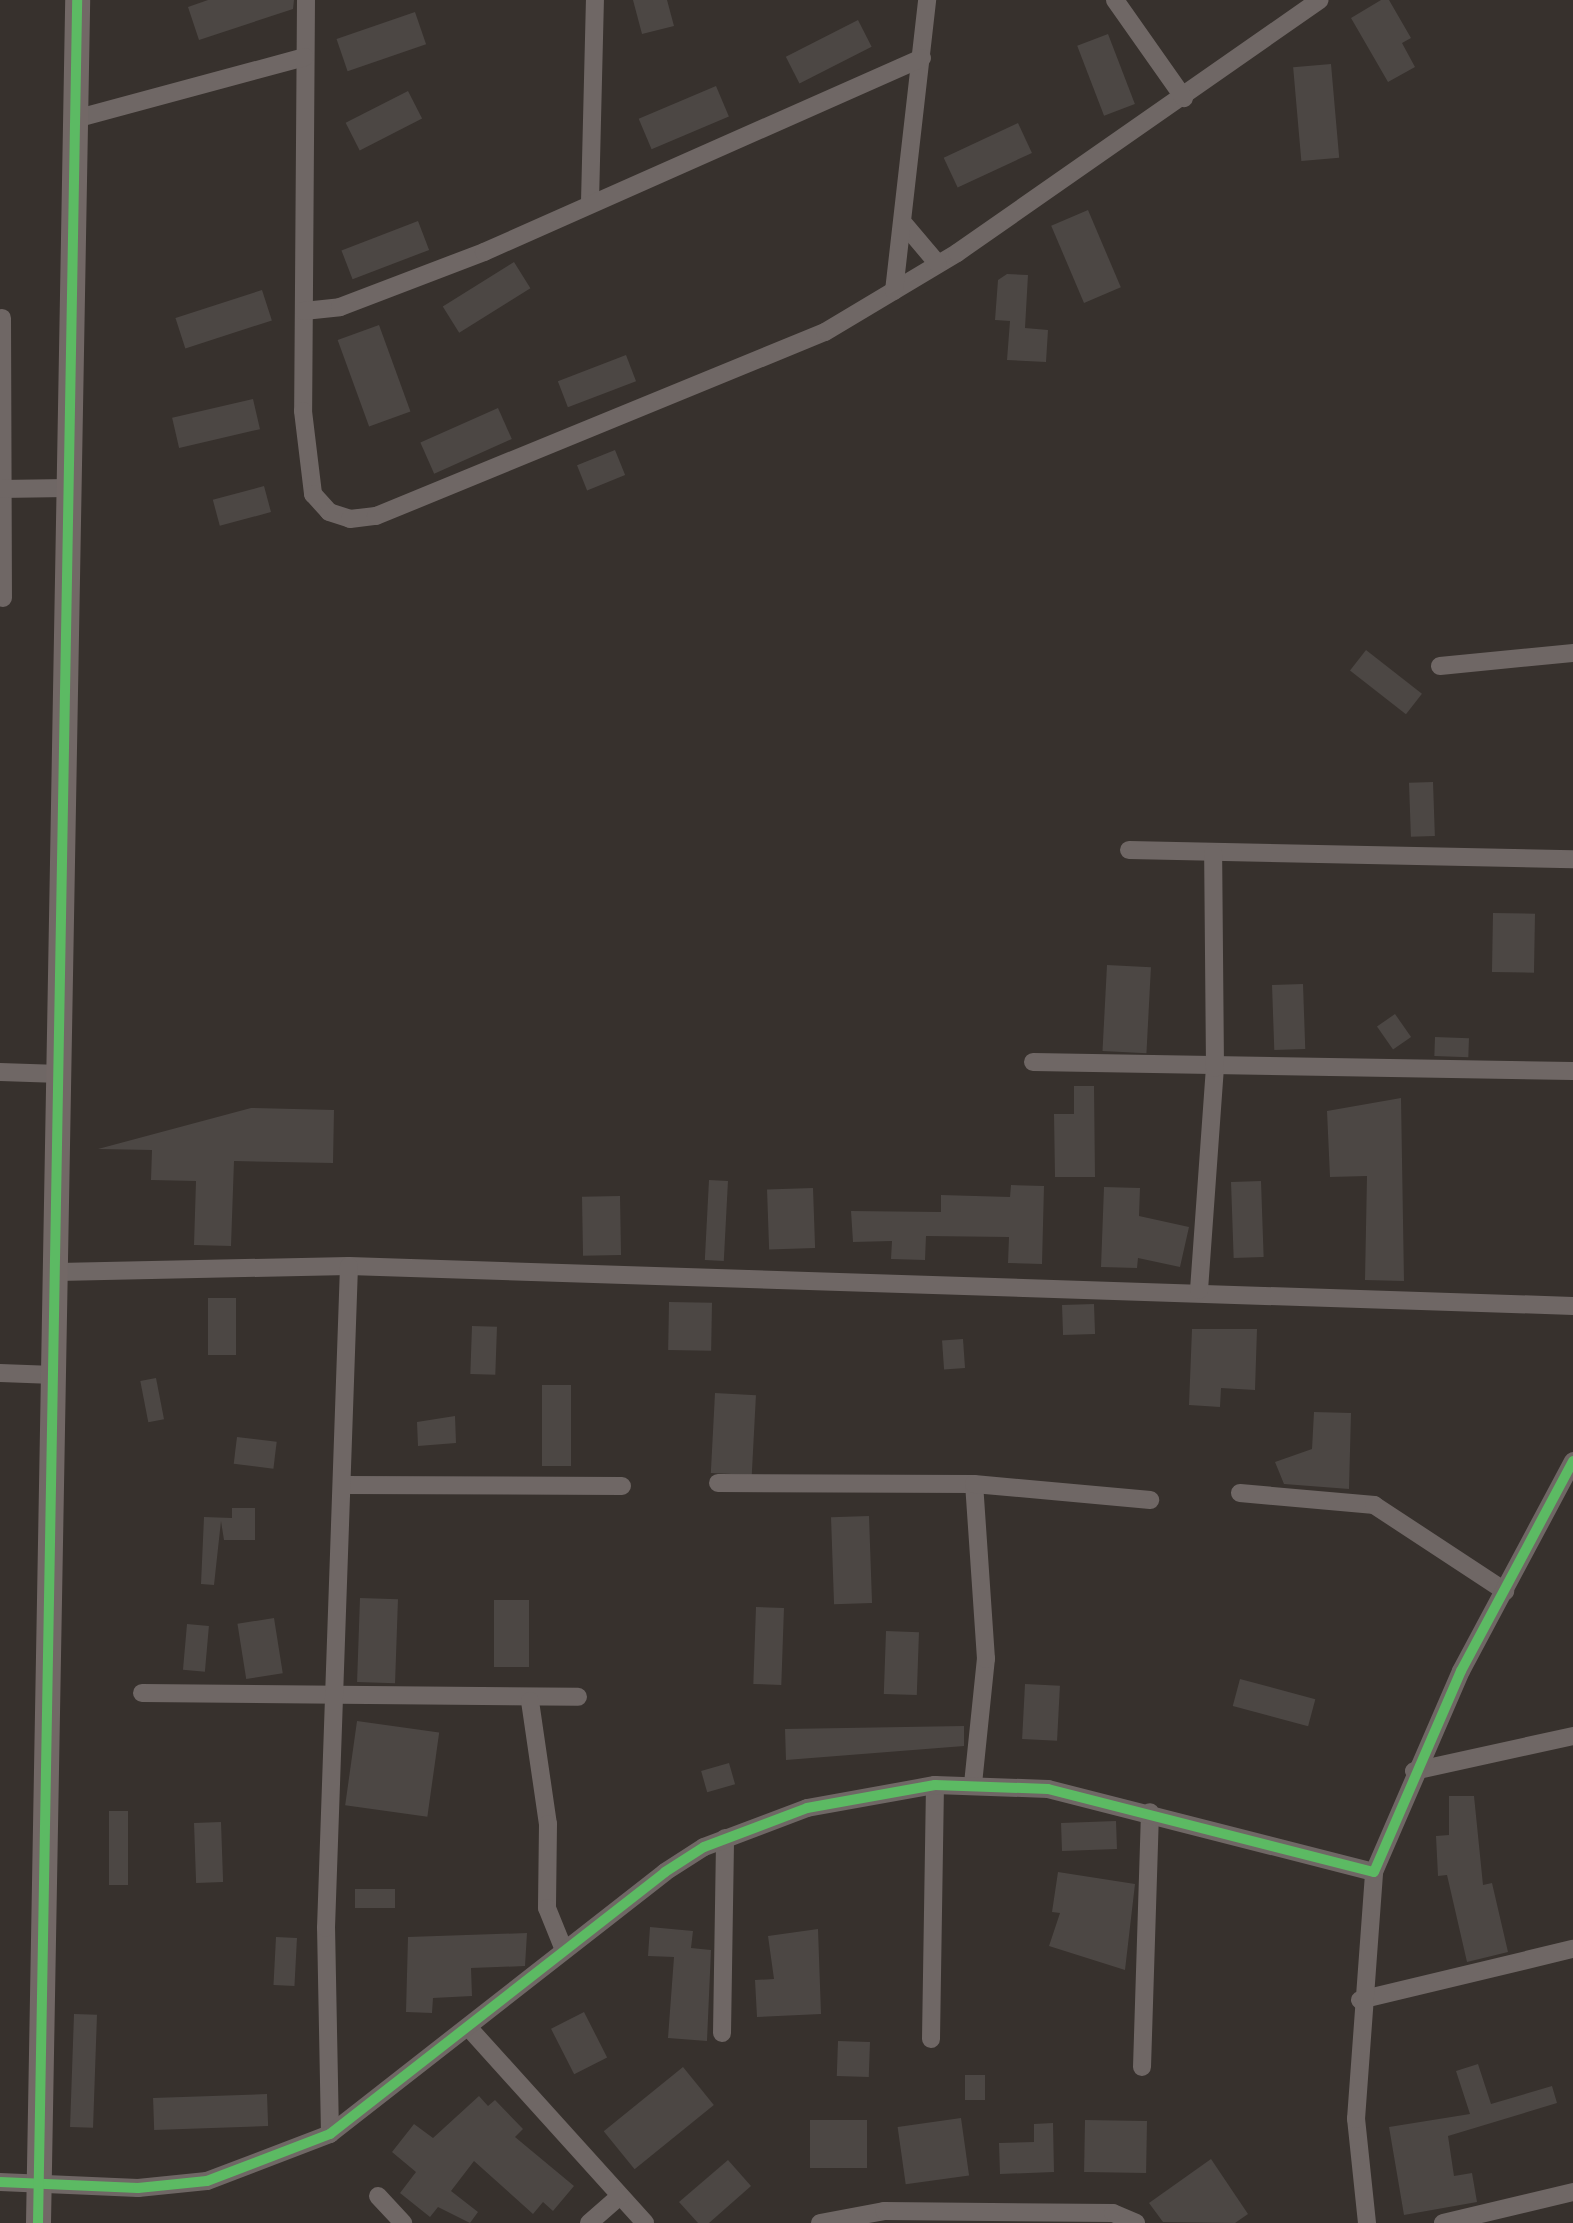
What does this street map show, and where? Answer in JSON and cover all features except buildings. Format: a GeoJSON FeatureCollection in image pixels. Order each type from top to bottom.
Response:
{"type":"FeatureCollection","features":[{"type":"Feature","properties":{"kind":"street"},"geometry":{"type":"LineString","coordinates":[[38,2223],[58,1272],[77,0]]}},
{"type":"Feature","properties":{"kind":"street"},"geometry":{"type":"LineString","coordinates":[[306,0],[304,311],[312,494],[329,512],[350,518],[376,516],[825,332],[938,264],[1184,98],[1320,0]]}},
{"type":"Feature","properties":{"kind":"street"},"geometry":{"type":"LineString","coordinates":[[590,202],[594,0]]}},
{"type":"Feature","properties":{"kind":"street"},"geometry":{"type":"LineString","coordinates":[[894,291],[906,225],[928,0]]}},
{"type":"Feature","properties":{"kind":"street"},"geometry":{"type":"LineString","coordinates":[[1115,0],[1184,98]]}},
{"type":"Feature","properties":{"kind":"street"},"geometry":{"type":"LineString","coordinates":[[74,120],[305,57]]}},
{"type":"Feature","properties":{"kind":"street"},"geometry":{"type":"LineString","coordinates":[[304,311],[376,294],[922,58]]}},
{"type":"Feature","properties":{"kind":"street"},"geometry":{"type":"LineString","coordinates":[[906,225],[938,264]]}},
{"type":"Feature","properties":{"kind":"street"},"geometry":{"type":"LineString","coordinates":[[2,318],[3,598]]}},
{"type":"Feature","properties":{"kind":"street"},"geometry":{"type":"LineString","coordinates":[[2,489],[68,488]]}},
{"type":"Feature","properties":{"kind":"street"},"geometry":{"type":"LineString","coordinates":[[1440,666],[1573,653]]}},
{"type":"Feature","properties":{"kind":"street"},"geometry":{"type":"LineString","coordinates":[[1128,850],[1573,859]]}},
{"type":"Feature","properties":{"kind":"street"},"geometry":{"type":"LineString","coordinates":[[1199,1290],[1215,1068],[1213,852]]}},
{"type":"Feature","properties":{"kind":"street"},"geometry":{"type":"LineString","coordinates":[[1032,1062],[1573,1071]]}},
{"type":"Feature","properties":{"kind":"street"},"geometry":{"type":"LineString","coordinates":[[0,1072],[60,1074]]}},
{"type":"Feature","properties":{"kind":"street"},"geometry":{"type":"LineString","coordinates":[[58,1272],[349,1266],[1199,1290],[1573,1306]]}},
{"type":"Feature","properties":{"kind":"street"},"geometry":{"type":"LineString","coordinates":[[330,2134],[334,1697],[349,1266]]}},
{"type":"Feature","properties":{"kind":"street"},"geometry":{"type":"LineString","coordinates":[[0,1373],[54,1375]]}},
{"type":"Feature","properties":{"kind":"street"},"geometry":{"type":"LineString","coordinates":[[1367,2223],[1356,2119],[1360,2000],[1374,1872],[1414,1771],[1572,1466]]}},
{"type":"Feature","properties":{"kind":"street"},"geometry":{"type":"LineString","coordinates":[[718,1483],[974,1484],[1150,1500]]}},
{"type":"Feature","properties":{"kind":"street"},"geometry":{"type":"LineString","coordinates":[[342,1484],[622,1486]]}},
{"type":"Feature","properties":{"kind":"street"},"geometry":{"type":"LineString","coordinates":[[974,1484],[986,1659],[974,1784]]}},
{"type":"Feature","properties":{"kind":"street"},"geometry":{"type":"LineString","coordinates":[[1240,1493],[1374,1505],[1505,1592]]}},
{"type":"Feature","properties":{"kind":"street"},"geometry":{"type":"LineString","coordinates":[[142,1693],[530,1702],[578,1697]]}},
{"type":"Feature","properties":{"kind":"street"},"geometry":{"type":"LineString","coordinates":[[530,1702],[548,1824],[546,1908],[564,1950]]}},
{"type":"Feature","properties":{"kind":"street"},"geometry":{"type":"LineString","coordinates":[[1414,1771],[1573,1736]]}},
{"type":"Feature","properties":{"kind":"street"},"geometry":{"type":"LineString","coordinates":[[0,2182],[38,2179],[138,2188],[206,2181],[330,2134],[665,1872],[725,1838],[807,1808],[935,1785],[1048,1789],[1374,1872]]}},
{"type":"Feature","properties":{"kind":"street"},"geometry":{"type":"LineString","coordinates":[[931,2039],[935,1785]]}},
{"type":"Feature","properties":{"kind":"street"},"geometry":{"type":"LineString","coordinates":[[1142,2067],[1150,1812]]}},
{"type":"Feature","properties":{"kind":"street"},"geometry":{"type":"LineString","coordinates":[[722,2033],[725,1838]]}},
{"type":"Feature","properties":{"kind":"street"},"geometry":{"type":"LineString","coordinates":[[1360,2000],[1573,1949]]}},
{"type":"Feature","properties":{"kind":"street"},"geometry":{"type":"LineString","coordinates":[[468,2027],[645,2223]]}},
{"type":"Feature","properties":{"kind":"street"},"geometry":{"type":"LineString","coordinates":[[1443,2223],[1573,2192]]}},
{"type":"Feature","properties":{"kind":"street"},"geometry":{"type":"LineString","coordinates":[[378,2196],[403,2223]]}},
{"type":"Feature","properties":{"kind":"street"},"geometry":{"type":"LineString","coordinates":[[589,2223],[620,2196]]}},
{"type":"Feature","properties":{"kind":"street"},"geometry":{"type":"LineString","coordinates":[[820,2223],[884,2210],[1113,2212],[1136,2223]]}},
{"type":"Feature","properties":{"kind":"cycle path"},"geometry":{"type":"LineString","coordinates":[[38,2223],[77,0]]}},
{"type":"Feature","properties":{"kind":"cycle path"},"geometry":{"type":"LineString","coordinates":[[0,2182],[138,2188],[207,2181],[330,2134],[665,1872],[704,1847],[807,1808],[935,1785],[1048,1789],[1374,1872],[1461,1671],[1573,1461]]}}]}
